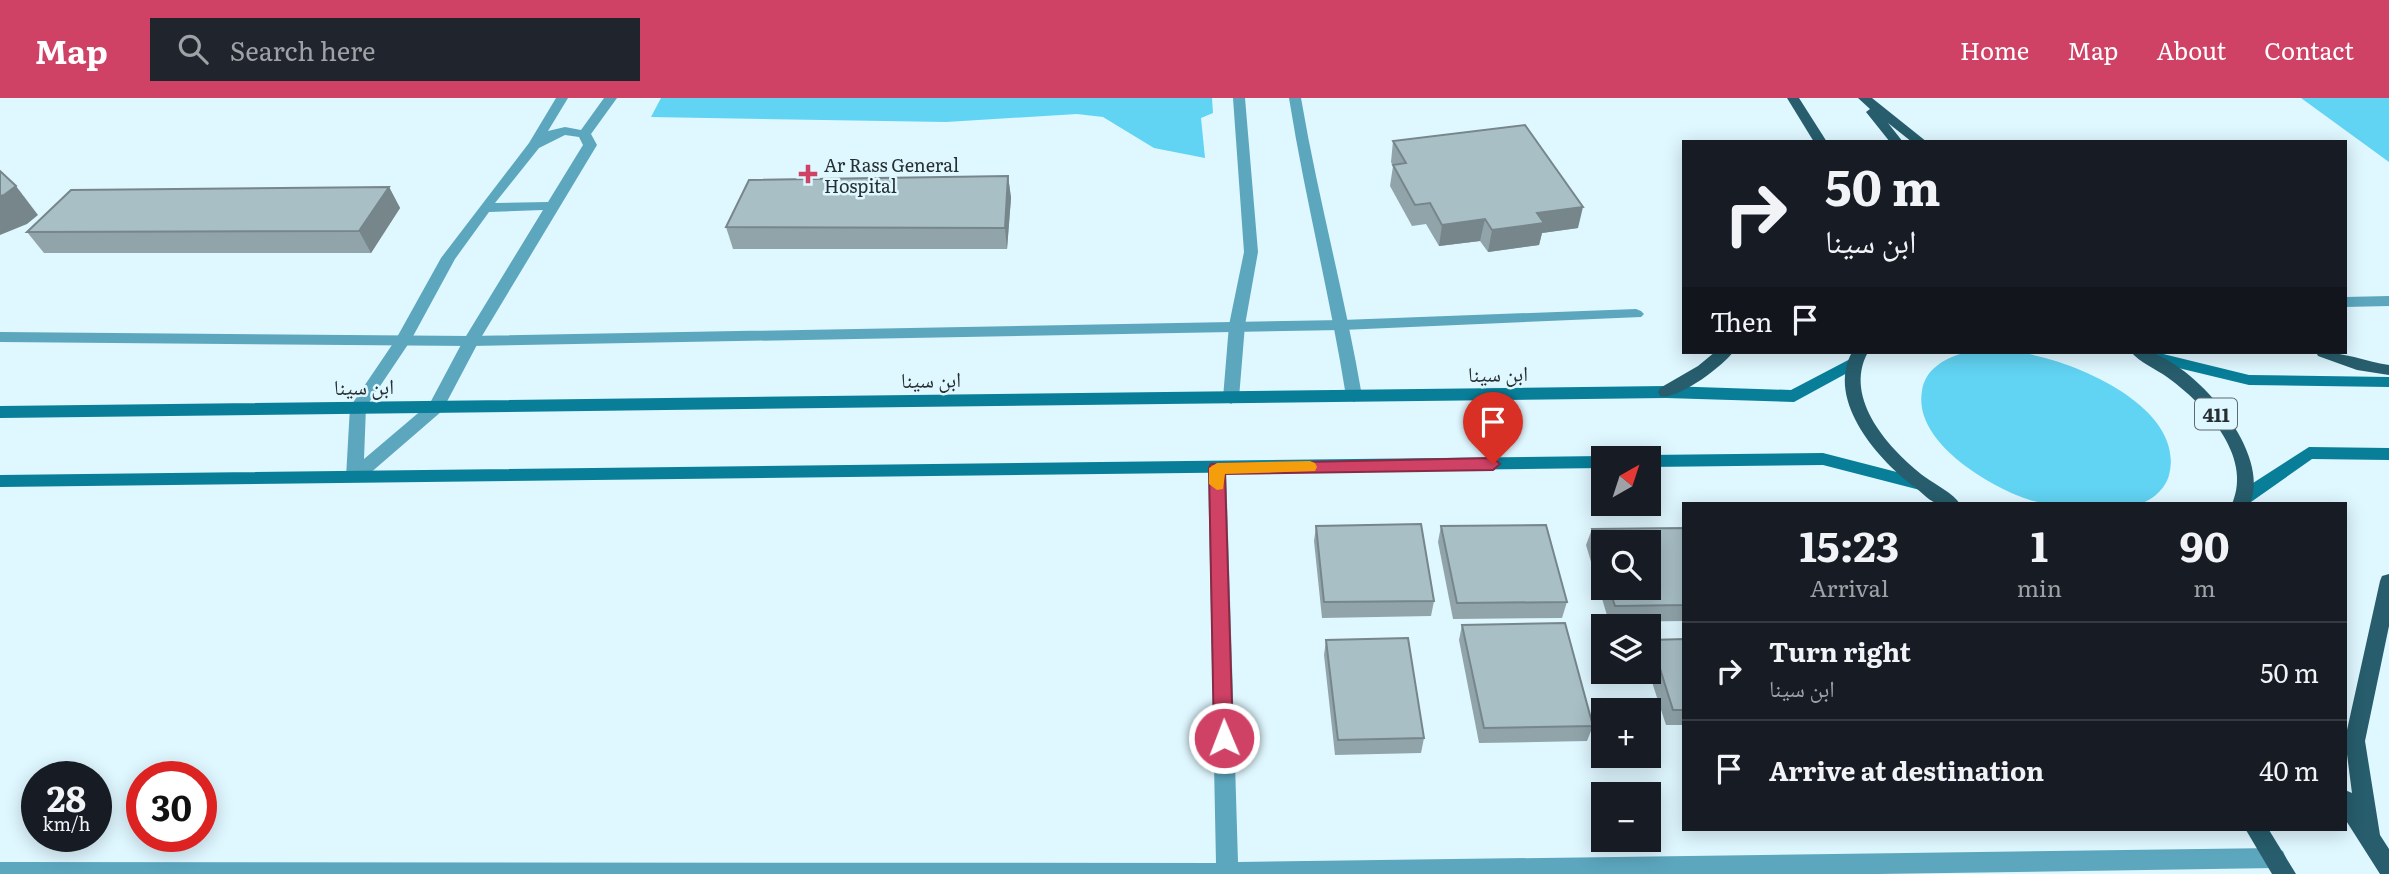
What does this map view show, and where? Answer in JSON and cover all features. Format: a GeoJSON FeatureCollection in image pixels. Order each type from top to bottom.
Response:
{"type":"FeatureCollection","features":[{"type":"Feature","properties":{"kind":"main road"},"geometry":{"type":"LineString","coordinates":[[1793,98],[1820,140]]}},
{"type":"Feature","properties":{"kind":"main road"},"geometry":{"type":"LineString","coordinates":[[1862,98],[1895,140]]}},
{"type":"Feature","properties":{"kind":"main road"},"geometry":{"type":"LineString","coordinates":[[1862,98],[1918,140]]}},
{"type":"Feature","properties":{"kind":"main road"},"geometry":{"type":"LineString","coordinates":[[1666,392],[1723,354]]}},
{"type":"Feature","properties":{"kind":"main road","name":"411"},"geometry":{"type":"LineString","coordinates":[[2142,354],[2191,387],[2225,423],[2244,461],[2243,500]]}},
{"type":"Feature","properties":{"kind":"main road"},"geometry":{"type":"LineString","coordinates":[[2330,354],[2363,366],[2389,370]]}},
{"type":"Feature","properties":{"kind":"main road"},"geometry":{"type":"LineString","coordinates":[[1857,357],[1855,400],[1877,442],[1920,484],[1948,502]]}},
{"type":"Feature","properties":{"kind":"main road"},"geometry":{"type":"LineString","coordinates":[[2370,841],[2355,741],[2389,582]]}},
{"type":"Feature","properties":{"kind":"main road"},"geometry":{"type":"LineString","coordinates":[[2347,803],[2389,868]]}},
{"type":"Feature","properties":{"kind":"main road"},"geometry":{"type":"LineString","coordinates":[[2258,831],[2280,866]]}},
{"type":"Feature","properties":{"kind":"street"},"geometry":{"type":"LineString","coordinates":[[355,477],[358,407],[402,340],[449,258],[534,145],[562,98]]}},
{"type":"Feature","properties":{"kind":"street"},"geometry":{"type":"LineString","coordinates":[[584,134],[611,98]]}},
{"type":"Feature","properties":{"kind":"street"},"geometry":{"type":"LineString","coordinates":[[1231,398],[1237,325],[1251,252],[1239,98]]}},
{"type":"Feature","properties":{"kind":"street"},"geometry":{"type":"LineString","coordinates":[[1295,98],[1310,188],[1342,325],[1354,396]]}},
{"type":"Feature","properties":{"kind":"street"},"geometry":{"type":"LineString","coordinates":[[534,145],[554,133],[565,131],[584,134]]}},
{"type":"Feature","properties":{"kind":"street"},"geometry":{"type":"LineString","coordinates":[[355,477],[436,407],[471,341],[590,145],[584,134]]}},
{"type":"Feature","properties":{"kind":"street"},"geometry":{"type":"LineString","coordinates":[[485,208],[551,206]]}},
{"type":"Feature","properties":{"kind":"street"},"geometry":{"type":"LineString","coordinates":[[2347,302],[2389,301]]}},
{"type":"Feature","properties":{"kind":"street"},"geometry":{"type":"LineString","coordinates":[[0,337],[471,341],[1342,325],[1636,314]]}},
{"type":"Feature","properties":{"kind":"street"},"geometry":{"type":"LineString","coordinates":[[2142,354],[2249,380],[2389,382]]}},
{"type":"Feature","properties":{"kind":"street","name":"ابن سينا"},"geometry":{"type":"LineString","coordinates":[[0,412],[1666,392],[1794,396],[1857,357]]}},
{"type":"Feature","properties":{"kind":"street"},"geometry":{"type":"LineString","coordinates":[[2243,500],[2309,453],[2389,454]]}},
{"type":"Feature","properties":{"kind":"street"},"geometry":{"type":"LineString","coordinates":[[1661,461],[1823,459],[1920,484]]}},
{"type":"Feature","properties":{"kind":"street"},"geometry":{"type":"LineString","coordinates":[[0,481],[1591,462]]}},
{"type":"Feature","properties":{"kind":"street"},"geometry":{"type":"LineString","coordinates":[[1217,468],[1227,874]]}},
{"type":"Feature","properties":{"kind":"street"},"geometry":{"type":"LineString","coordinates":[[0,872],[1227,874],[2280,866]]}},
{"type":"Feature","properties":{"kind":"shaded area"},"geometry":{"type":"Polygon","coordinates":[[[661,98],[1212,98],[1213,113],[1201,118],[1205,158],[1154,148],[1103,117],[1077,114],[946,122],[651,117],[661,98]]]}},
{"type":"Feature","properties":{"kind":"shaded area"},"geometry":{"type":"Polygon","coordinates":[[[2301,98],[2389,98],[2389,162],[2301,98]]]}},
{"type":"Feature","properties":{"kind":"shaded area"},"geometry":{"type":"Polygon","coordinates":[[[1961,354],[2039,356],[2092,375],[2119,390],[2142,407],[2160,428],[2170,450],[2169,475],[2165,485],[2144,502],[2037,502],[1992,483],[1956,458],[1941,443],[1929,427],[1922,409],[1922,391],[1927,377],[1936,366],[1961,354]]]}},
{"type":"Feature","properties":{"kind":"building"},"geometry":{"type":"Polygon","coordinates":[[[1525,125],[1583,207],[1537,213],[1544,223],[1492,230],[1485,219],[1442,225],[1430,203],[1415,205],[1393,165],[1406,163],[1393,141],[1525,125]]]}},
{"type":"Feature","properties":{"kind":"building"},"geometry":{"type":"Polygon","coordinates":[[[0,171],[16,186],[0,196],[0,171]]]}},
{"type":"Feature","properties":{"kind":"building"},"geometry":{"type":"Polygon","coordinates":[[[1008,176],[1005,228],[726,227],[749,180],[1008,176]]]}},
{"type":"Feature","properties":{"kind":"building"},"geometry":{"type":"Polygon","coordinates":[[[389,187],[359,231],[27,232],[71,190],[389,187]]]}},
{"type":"Feature","properties":{"kind":"building"},"geometry":{"type":"Polygon","coordinates":[[[1421,524],[1434,601],[1324,602],[1316,526],[1421,524]]]}},
{"type":"Feature","properties":{"kind":"building"},"geometry":{"type":"Polygon","coordinates":[[[1546,525],[1567,602],[1457,603],[1441,526],[1546,525]]]}},
{"type":"Feature","properties":{"kind":"building"},"geometry":{"type":"Polygon","coordinates":[[[1682,528],[1682,605],[1615,606],[1613,600],[1661,600],[1661,530],[1592,530],[1682,528]]]}},
{"type":"Feature","properties":{"kind":"building"},"geometry":{"type":"Polygon","coordinates":[[[1565,623],[1591,726],[1484,728],[1462,625],[1565,623]]]}},
{"type":"Feature","properties":{"kind":"building"},"geometry":{"type":"Polygon","coordinates":[[[1408,638],[1424,738],[1338,740],[1326,640],[1408,638]]]}},
{"type":"Feature","properties":{"kind":"building"},"geometry":{"type":"Polygon","coordinates":[[[1682,639],[1682,710],[1673,710],[1661,672],[1661,640],[1682,639]]]}},
{"type":"Feature","properties":{"kind":"slow traffic"},"geometry":{"type":"LineString","coordinates":[[1217,484],[1217,468],[1310,467]]}},
{"type":"Feature","properties":{"kind":"place","name":"Ar Rass General Hospital"},"geometry":{"type":"Point","coordinates":[808,174]}},
{"type":"Feature","properties":{"kind":"route"},"geometry":{"type":"LineString","coordinates":[[1224,738],[1217,468],[1493,464]]}}]}
